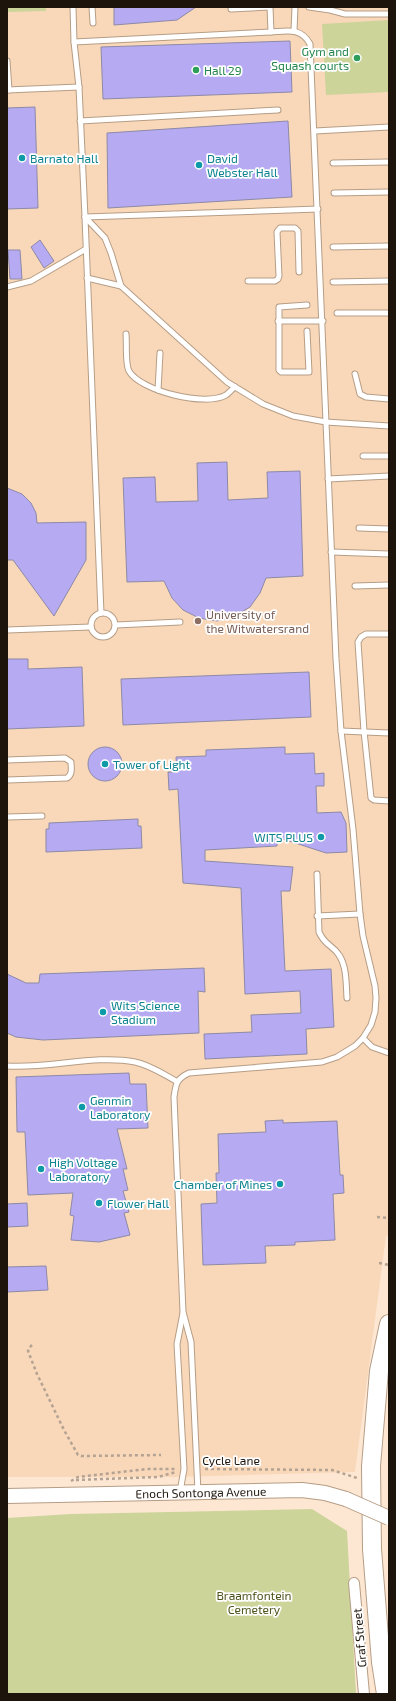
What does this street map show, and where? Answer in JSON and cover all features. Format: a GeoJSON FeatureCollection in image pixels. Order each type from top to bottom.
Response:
{"type":"FeatureCollection","features":[{"type":"Feature","properties":{"kind":"highway"},"geometry":{"type":"LineString","coordinates":[[386,1694],[381,1662],[372,1548],[371,1466],[379,1371],[389,1324]]}},
{"type":"Feature","properties":{"kind":"highway"},"geometry":{"type":"LineString","coordinates":[[377,1598],[389,1662]]}},
{"type":"Feature","properties":{"kind":"main road","name":"Enoch Sontonga Avenue"},"geometry":{"type":"LineString","coordinates":[[7,1496],[302,1490],[325,1493],[346,1499],[389,1518]]}},
{"type":"Feature","properties":{"kind":"street","name":"Graf Street"},"geometry":{"type":"LineString","coordinates":[[354,1583],[364,1694]]}},
{"type":"Feature","properties":{"kind":"lane"},"geometry":{"type":"LineString","coordinates":[[73,7],[74,42],[79,87],[101,613]]}},
{"type":"Feature","properties":{"kind":"lane"},"geometry":{"type":"LineString","coordinates":[[92,7],[93,24]]}},
{"type":"Feature","properties":{"kind":"lane"},"geometry":{"type":"LineString","coordinates":[[231,9],[270,7],[271,32]]}},
{"type":"Feature","properties":{"kind":"lane"},"geometry":{"type":"LineString","coordinates":[[294,31],[295,7]]}},
{"type":"Feature","properties":{"kind":"lane"},"geometry":{"type":"LineString","coordinates":[[309,7],[330,8],[346,14],[389,14]]}},
{"type":"Feature","properties":{"kind":"lane"},"geometry":{"type":"LineString","coordinates":[[364,7],[364,14]]}},
{"type":"Feature","properties":{"kind":"lane"},"geometry":{"type":"LineString","coordinates":[[74,42],[294,31],[303,34],[310,44],[315,131],[331,552],[341,731],[353,829],[360,914],[363,936],[375,986],[375,1012],[372,1025],[355,1046],[336,1057],[322,1062],[188,1073],[176,1081],[175,1111],[183,1312],[191,1342],[198,1493]]}},
{"type":"Feature","properties":{"kind":"lane"},"geometry":{"type":"LineString","coordinates":[[7,61],[8,90],[79,87]]}},
{"type":"Feature","properties":{"kind":"lane"},"geometry":{"type":"LineString","coordinates":[[80,121],[278,110]]}},
{"type":"Feature","properties":{"kind":"lane"},"geometry":{"type":"LineString","coordinates":[[315,131],[389,127]]}},
{"type":"Feature","properties":{"kind":"lane"},"geometry":{"type":"LineString","coordinates":[[333,162],[389,162]]}},
{"type":"Feature","properties":{"kind":"lane"},"geometry":{"type":"LineString","coordinates":[[334,193],[389,192]]}},
{"type":"Feature","properties":{"kind":"lane"},"geometry":{"type":"LineString","coordinates":[[85,217],[318,209]]}},
{"type":"Feature","properties":{"kind":"lane"},"geometry":{"type":"LineString","coordinates":[[85,217],[105,238],[112,253],[121,286]]}},
{"type":"Feature","properties":{"kind":"lane"},"geometry":{"type":"LineString","coordinates":[[248,281],[275,281],[278,279],[277,232],[280,228],[297,229],[299,272]]}},
{"type":"Feature","properties":{"kind":"lane"},"geometry":{"type":"LineString","coordinates":[[333,247],[389,246]]}},
{"type":"Feature","properties":{"kind":"lane"},"geometry":{"type":"LineString","coordinates":[[7,287],[31,281],[86,250]]}},
{"type":"Feature","properties":{"kind":"lane"},"geometry":{"type":"LineString","coordinates":[[87,278],[121,286],[222,377],[235,387],[263,404],[292,416],[326,422],[389,426]]}},
{"type":"Feature","properties":{"kind":"lane"},"geometry":{"type":"LineString","coordinates":[[333,282],[389,281]]}},
{"type":"Feature","properties":{"kind":"lane"},"geometry":{"type":"LineString","coordinates":[[307,305],[279,307],[278,321],[281,372],[309,372],[307,331]]}},
{"type":"Feature","properties":{"kind":"lane"},"geometry":{"type":"LineString","coordinates":[[337,313],[389,313]]}},
{"type":"Feature","properties":{"kind":"lane"},"geometry":{"type":"LineString","coordinates":[[278,321],[322,321]]}},
{"type":"Feature","properties":{"kind":"lane"},"geometry":{"type":"LineString","coordinates":[[126,334],[128,369],[134,378],[158,390],[194,400],[226,396],[235,387]]}},
{"type":"Feature","properties":{"kind":"lane"},"geometry":{"type":"LineString","coordinates":[[158,390],[160,352]]}},
{"type":"Feature","properties":{"kind":"lane"},"geometry":{"type":"LineString","coordinates":[[355,374],[360,394],[366,397],[389,399]]}},
{"type":"Feature","properties":{"kind":"lane"},"geometry":{"type":"LineString","coordinates":[[363,456],[389,456]]}},
{"type":"Feature","properties":{"kind":"lane"},"geometry":{"type":"LineString","coordinates":[[328,479],[389,476]]}},
{"type":"Feature","properties":{"kind":"lane"},"geometry":{"type":"LineString","coordinates":[[359,528],[389,529]]}},
{"type":"Feature","properties":{"kind":"lane"},"geometry":{"type":"LineString","coordinates":[[331,552],[389,554]]}},
{"type":"Feature","properties":{"kind":"lane"},"geometry":{"type":"LineString","coordinates":[[355,586],[389,585]]}},
{"type":"Feature","properties":{"kind":"lane"},"geometry":{"type":"LineString","coordinates":[[101,613],[109,614],[114,619],[116,625],[112,634],[105,638],[97,636],[92,631],[90,623],[94,616],[101,613]]}},
{"type":"Feature","properties":{"kind":"lane"},"geometry":{"type":"LineString","coordinates":[[116,625],[180,622]]}},
{"type":"Feature","properties":{"kind":"lane"},"geometry":{"type":"LineString","coordinates":[[7,630],[91,627]]}},
{"type":"Feature","properties":{"kind":"lane"},"geometry":{"type":"LineString","coordinates":[[389,634],[366,634],[360,637],[358,642],[364,732],[371,798],[374,800],[389,801]]}},
{"type":"Feature","properties":{"kind":"lane"},"geometry":{"type":"LineString","coordinates":[[341,731],[389,733]]}},
{"type":"Feature","properties":{"kind":"lane"},"geometry":{"type":"LineString","coordinates":[[7,760],[64,758],[71,762],[71,772],[67,778],[7,780]]}},
{"type":"Feature","properties":{"kind":"lane"},"geometry":{"type":"LineString","coordinates":[[7,817],[42,816]]}},
{"type":"Feature","properties":{"kind":"lane"},"geometry":{"type":"LineString","coordinates":[[316,874],[319,932],[322,940],[339,954],[343,962],[348,998]]}},
{"type":"Feature","properties":{"kind":"lane"},"geometry":{"type":"LineString","coordinates":[[317,916],[360,914]]}},
{"type":"Feature","properties":{"kind":"lane"},"geometry":{"type":"LineString","coordinates":[[362,1038],[372,1047],[389,1053]]}},
{"type":"Feature","properties":{"kind":"lane"},"geometry":{"type":"LineString","coordinates":[[7,1066],[24,1067],[115,1060],[135,1062],[146,1065],[176,1081]]}},
{"type":"Feature","properties":{"kind":"lane"},"geometry":{"type":"LineString","coordinates":[[180,1493],[184,1469],[177,1344],[183,1312]]}},
{"type":"Feature","properties":{"kind":"path"},"geometry":{"type":"LineString","coordinates":[[377,1217],[389,1218]]}},
{"type":"Feature","properties":{"kind":"path"},"geometry":{"type":"LineString","coordinates":[[379,1263],[389,1265]]}},
{"type":"Feature","properties":{"kind":"path"},"geometry":{"type":"LineString","coordinates":[[32,1345],[28,1351],[37,1374],[64,1430],[78,1455],[161,1455]]}},
{"type":"Feature","properties":{"kind":"path"},"geometry":{"type":"LineString","coordinates":[[60,1495],[70,1482],[78,1477],[147,1469],[184,1469]]}},
{"type":"Feature","properties":{"kind":"path"},"geometry":{"type":"LineString","coordinates":[[70,1482],[78,1479],[158,1477],[184,1469]]}},
{"type":"Feature","properties":{"kind":"path","name":"Cycle Lane"},"geometry":{"type":"LineString","coordinates":[[197,1469],[332,1470],[371,1485]]}},
{"type":"Feature","properties":{"kind":"shaded area","name":"University of the Witwatersrand"},"geometry":{"type":"Polygon","coordinates":[[[7,7],[389,7],[389,1235],[386,1236],[355,1472],[177,1477],[7,1477],[7,7]]]}},
{"type":"Feature","properties":{"kind":"green space"},"geometry":{"type":"Polygon","coordinates":[[[7,7],[46,7],[46,11],[7,12],[7,7]]]}},
{"type":"Feature","properties":{"kind":"green space","name":"Gym and Squash courts"},"geometry":{"type":"Polygon","coordinates":[[[389,20],[389,92],[326,95],[322,24],[389,20]]]}},
{"type":"Feature","properties":{"kind":"green space","name":"Braamfontein Cemetery"},"geometry":{"type":"Polygon","coordinates":[[[312,1509],[347,1531],[356,1694],[7,1694],[7,1518],[71,1514],[312,1509]]]}},
{"type":"Feature","properties":{"kind":"building"},"geometry":{"type":"Polygon","coordinates":[[[114,7],[196,7],[177,20],[114,25],[114,7]]]}},
{"type":"Feature","properties":{"kind":"building","name":"Hall 29"},"geometry":{"type":"Polygon","coordinates":[[[290,41],[292,92],[103,99],[101,47],[290,41]]]}},
{"type":"Feature","properties":{"kind":"building","name":"Barnato Hall"},"geometry":{"type":"Polygon","coordinates":[[[35,107],[38,208],[7,209],[7,108],[35,107]]]}},
{"type":"Feature","properties":{"kind":"building","name":"David Webster Hall"},"geometry":{"type":"Polygon","coordinates":[[[288,121],[292,197],[108,208],[107,133],[288,121]]]}},
{"type":"Feature","properties":{"kind":"building"},"geometry":{"type":"Polygon","coordinates":[[[40,240],[54,261],[44,268],[31,247],[40,240]]]}},
{"type":"Feature","properties":{"kind":"building"},"geometry":{"type":"Polygon","coordinates":[[[8,250],[20,250],[22,279],[10,279],[8,250]]]}},
{"type":"Feature","properties":{"kind":"building"},"geometry":{"type":"Polygon","coordinates":[[[227,462],[228,500],[268,498],[267,472],[300,471],[303,576],[266,578],[260,593],[250,607],[235,616],[217,621],[199,618],[183,610],[172,598],[164,581],[127,582],[123,478],[155,477],[156,502],[198,501],[197,463],[227,462]]]}},
{"type":"Feature","properties":{"kind":"building"},"geometry":{"type":"Polygon","coordinates":[[[7,488],[22,494],[31,503],[36,513],[37,523],[86,522],[86,560],[54,616],[13,560],[7,560],[7,488]]]}},
{"type":"Feature","properties":{"kind":"building"},"geometry":{"type":"Polygon","coordinates":[[[7,659],[28,659],[28,669],[82,667],[84,726],[7,729],[7,659]]]}},
{"type":"Feature","properties":{"kind":"building"},"geometry":{"type":"Polygon","coordinates":[[[309,672],[311,717],[123,725],[121,679],[309,672]]]}},
{"type":"Feature","properties":{"kind":"building","name":"Tower of Light"},"geometry":{"type":"Polygon","coordinates":[[[105,747],[111,748],[117,752],[121,758],[121,770],[117,776],[111,780],[105,781],[99,780],[93,776],[89,770],[88,764],[89,758],[93,752],[99,748],[105,747]]]}},
{"type":"Feature","properties":{"kind":"building"},"geometry":{"type":"Polygon","coordinates":[[[285,747],[285,754],[314,753],[315,774],[324,773],[324,786],[316,786],[317,813],[341,812],[346,823],[347,852],[326,853],[277,837],[277,846],[205,850],[205,861],[293,867],[290,891],[281,891],[285,971],[331,969],[334,1027],[306,1029],[307,1054],[205,1059],[204,1034],[252,1032],[251,1015],[301,1013],[300,991],[245,994],[241,888],[183,883],[178,789],[169,790],[168,772],[177,772],[176,757],[206,756],[206,750],[285,747]]]}},
{"type":"Feature","properties":{"kind":"building"},"geometry":{"type":"Polygon","coordinates":[[[138,819],[138,826],[141,826],[142,848],[46,852],[46,829],[49,829],[49,823],[138,819]]]}},
{"type":"Feature","properties":{"kind":"building","name":"Wits Science Stadium"},"geometry":{"type":"Polygon","coordinates":[[[204,968],[205,992],[198,991],[199,1033],[43,1040],[16,1037],[7,1033],[7,974],[26,983],[39,983],[40,974],[204,968]]]}},
{"type":"Feature","properties":{"kind":"building"},"geometry":{"type":"Polygon","coordinates":[[[129,1073],[130,1084],[146,1084],[148,1128],[117,1129],[127,1169],[123,1169],[128,1190],[123,1191],[129,1212],[124,1213],[130,1235],[99,1242],[71,1240],[74,1216],[70,1215],[73,1193],[28,1195],[25,1132],[17,1132],[16,1077],[129,1073]]]}},
{"type":"Feature","properties":{"kind":"building","name":"Chamber of Mines"},"geometry":{"type":"Polygon","coordinates":[[[283,1120],[283,1123],[337,1121],[340,1175],[343,1175],[344,1193],[333,1194],[335,1240],[295,1242],[295,1245],[265,1246],[266,1263],[203,1265],[201,1204],[217,1203],[216,1173],[219,1173],[218,1134],[266,1132],[265,1121],[283,1120]]]}},
{"type":"Feature","properties":{"kind":"building"},"geometry":{"type":"Polygon","coordinates":[[[27,1203],[28,1226],[7,1227],[7,1204],[27,1203]]]}},
{"type":"Feature","properties":{"kind":"building"},"geometry":{"type":"Polygon","coordinates":[[[46,1266],[48,1290],[7,1292],[7,1267],[46,1266]]]}},
{"type":"Feature","properties":{"kind":"place","name":"Gym and Squash courts"},"geometry":{"type":"Point","coordinates":[357,58]}},
{"type":"Feature","properties":{"kind":"place","name":"Hall 29"},"geometry":{"type":"Point","coordinates":[196,70]}},
{"type":"Feature","properties":{"kind":"place","name":"Barnato Hall"},"geometry":{"type":"Point","coordinates":[22,158]}},
{"type":"Feature","properties":{"kind":"place","name":"David Webster Hall"},"geometry":{"type":"Point","coordinates":[199,165]}},
{"type":"Feature","properties":{"kind":"place","name":"University of the Witwatersrand"},"geometry":{"type":"Point","coordinates":[198,621]}},
{"type":"Feature","properties":{"kind":"place","name":"Tower of Light"},"geometry":{"type":"Point","coordinates":[105,764]}},
{"type":"Feature","properties":{"kind":"place","name":"WITS PLUS"},"geometry":{"type":"Point","coordinates":[321,837]}},
{"type":"Feature","properties":{"kind":"place","name":"Wits Science Stadium"},"geometry":{"type":"Point","coordinates":[103,1012]}},
{"type":"Feature","properties":{"kind":"place","name":"Genmin Laboratory"},"geometry":{"type":"Point","coordinates":[82,1107]}},
{"type":"Feature","properties":{"kind":"place","name":"High Voltage Laboratory"},"geometry":{"type":"Point","coordinates":[41,1169]}},
{"type":"Feature","properties":{"kind":"place","name":"Chamber of Mines"},"geometry":{"type":"Point","coordinates":[280,1184]}},
{"type":"Feature","properties":{"kind":"place","name":"Flower Hall"},"geometry":{"type":"Point","coordinates":[99,1203]}}]}
